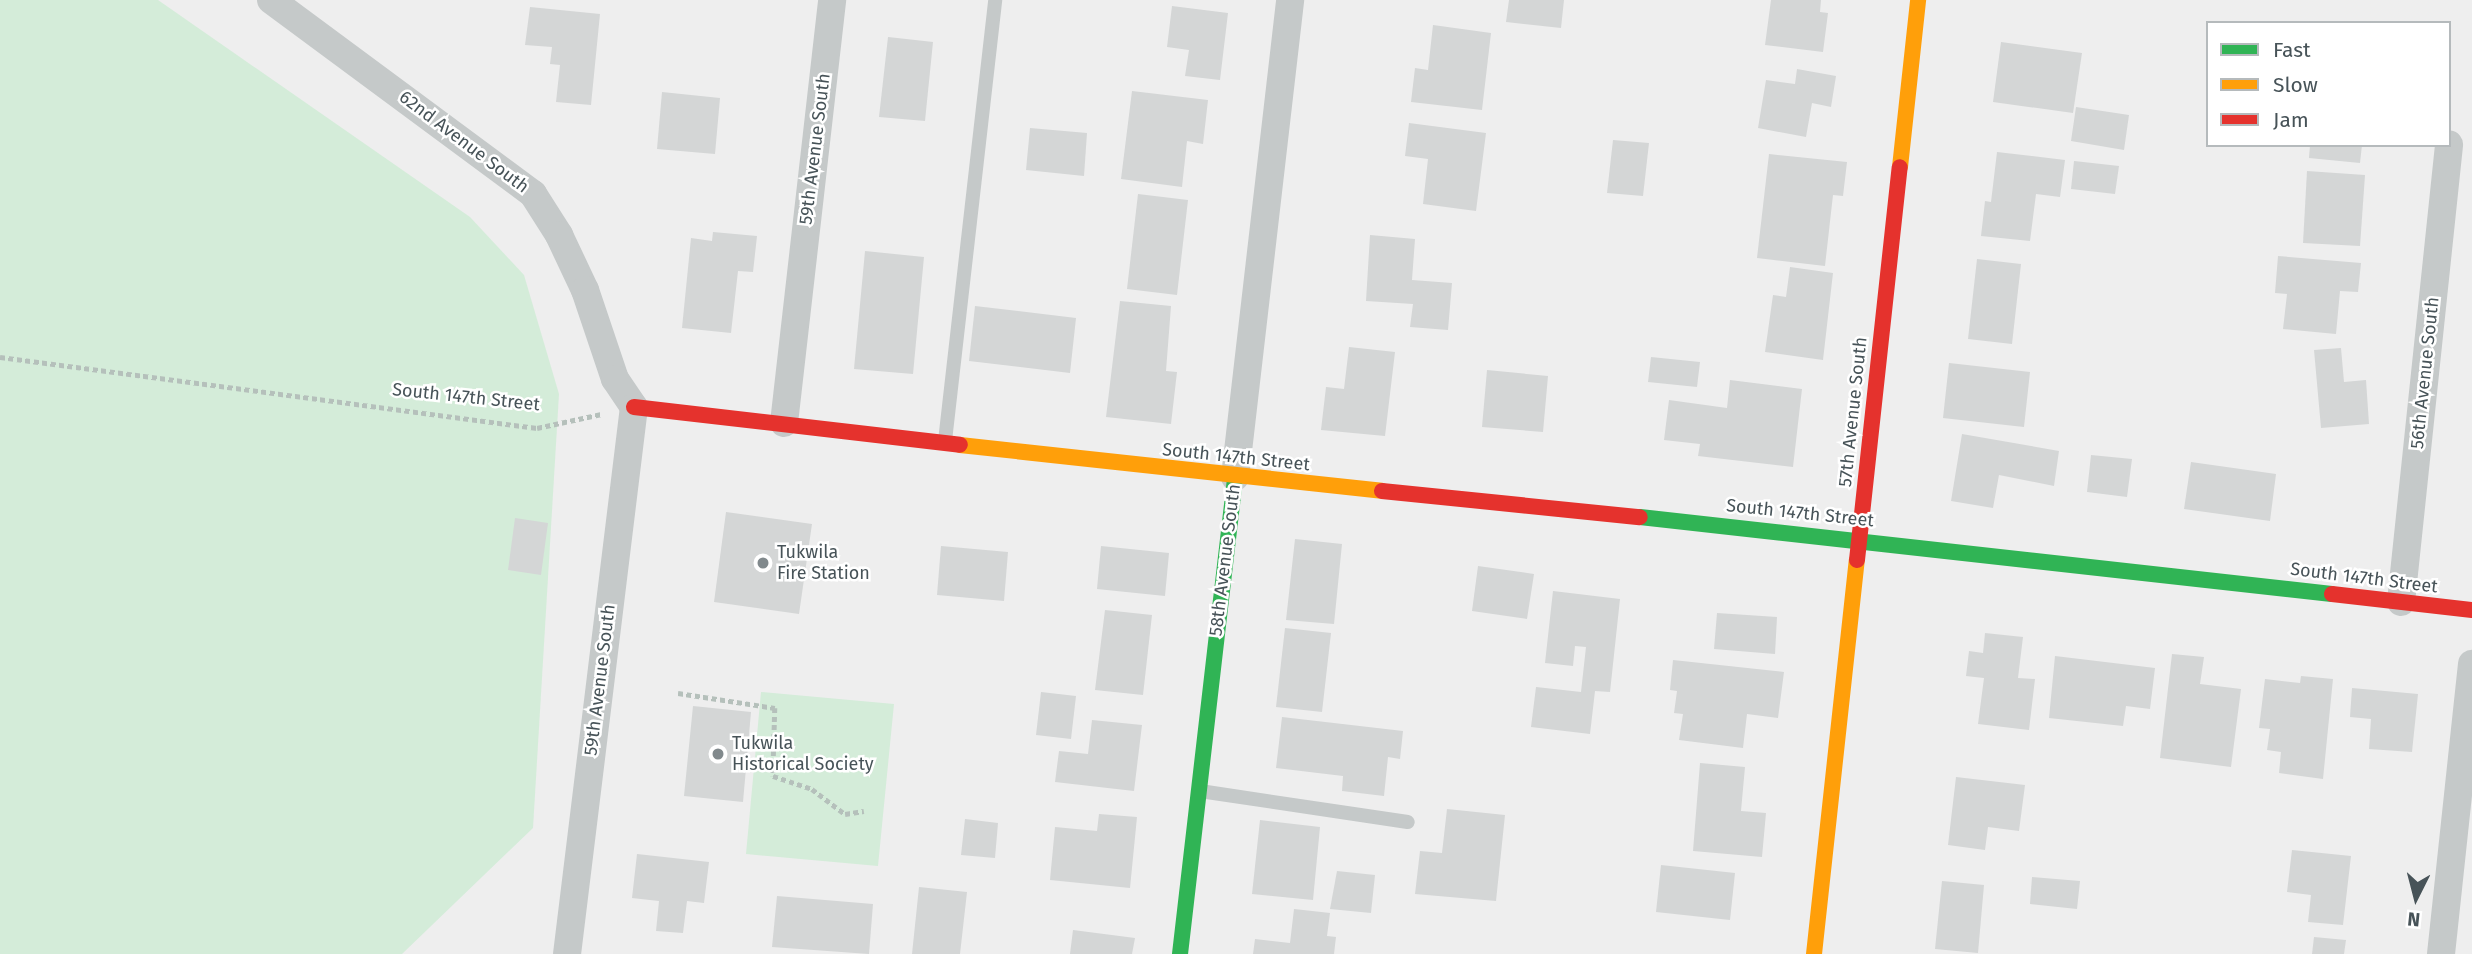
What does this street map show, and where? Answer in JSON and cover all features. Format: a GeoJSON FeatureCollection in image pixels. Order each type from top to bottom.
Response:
{"type":"FeatureCollection","features":[{"type":"Feature","properties":{"kind":"street","name":"62nd Avenue South"},"geometry":{"type":"LineString","coordinates":[[271,0],[533,194],[559,234],[585,290],[615,379],[634,407]]}},
{"type":"Feature","properties":{"kind":"street","name":"59th Avenue South"},"geometry":{"type":"LineString","coordinates":[[783,423],[832,0]]}},
{"type":"Feature","properties":{"kind":"street","name":"58th Avenue South"},"geometry":{"type":"LineString","coordinates":[[1180,954],[1290,0]]}},
{"type":"Feature","properties":{"kind":"street","name":"57th Avenue South"},"geometry":{"type":"LineString","coordinates":[[1814,954],[1918,0]]}},
{"type":"Feature","properties":{"kind":"street","name":"56th Avenue South"},"geometry":{"type":"LineString","coordinates":[[2401,602],[2449,147]]}},
{"type":"Feature","properties":{"kind":"street","name":"South 147th Street"},"geometry":{"type":"LineString","coordinates":[[634,407],[1235,477],[1859,538],[2472,610]]}},
{"type":"Feature","properties":{"kind":"street","name":"59th Avenue South"},"geometry":{"type":"LineString","coordinates":[[567,954],[634,407]]}},
{"type":"Feature","properties":{"kind":"street"},"geometry":{"type":"LineString","coordinates":[[2441,954],[2472,664]]}},
{"type":"Feature","properties":{"kind":"lane"},"geometry":{"type":"LineString","coordinates":[[944,442],[995,0]]}},
{"type":"Feature","properties":{"kind":"lane"},"geometry":{"type":"LineString","coordinates":[[1199,791],[1408,822]]}},
{"type":"Feature","properties":{"kind":"path","name":"South 147th Street"},"geometry":{"type":"LineString","coordinates":[[0,357],[537,428],[634,407]]}},
{"type":"Feature","properties":{"kind":"path"},"geometry":{"type":"LineString","coordinates":[[678,692],[775,708],[774,776],[812,789],[845,814],[864,811]]}},
{"type":"Feature","properties":{"kind":"green space"},"geometry":{"type":"Polygon","coordinates":[[[0,0],[158,0],[470,217],[524,275],[559,394],[533,828],[402,954],[0,954],[0,0]]]}},
{"type":"Feature","properties":{"kind":"green space"},"geometry":{"type":"Polygon","coordinates":[[[761,692],[894,704],[878,866],[746,854],[761,692]]]}},
{"type":"Feature","properties":{"kind":"building"},"geometry":{"type":"Polygon","coordinates":[[[1509,0],[1564,0],[1561,28],[1506,22],[1509,0]]]}},
{"type":"Feature","properties":{"kind":"building"},"geometry":{"type":"Polygon","coordinates":[[[1771,0],[1821,0],[1820,12],[1828,13],[1823,52],[1765,45],[1771,0]]]}},
{"type":"Feature","properties":{"kind":"building"},"geometry":{"type":"Polygon","coordinates":[[[1172,6],[1228,13],[1220,80],[1185,76],[1189,50],[1167,47],[1172,6]]]}},
{"type":"Feature","properties":{"kind":"building"},"geometry":{"type":"Polygon","coordinates":[[[530,7],[600,14],[591,105],[556,102],[560,65],[550,64],[552,47],[525,45],[530,7]]]}},
{"type":"Feature","properties":{"kind":"building"},"geometry":{"type":"Polygon","coordinates":[[[1433,25],[1491,33],[1482,110],[1411,102],[1415,68],[1428,70],[1433,25]]]}},
{"type":"Feature","properties":{"kind":"building"},"geometry":{"type":"Polygon","coordinates":[[[888,37],[933,42],[925,121],[879,117],[888,37]]]}},
{"type":"Feature","properties":{"kind":"building"},"geometry":{"type":"Polygon","coordinates":[[[2001,42],[2082,53],[2073,113],[1993,102],[2001,42]]]}},
{"type":"Feature","properties":{"kind":"building"},"geometry":{"type":"Polygon","coordinates":[[[1797,69],[1836,76],[1831,107],[1812,103],[1806,137],[1758,128],[1766,80],[1795,84],[1797,69]]]}},
{"type":"Feature","properties":{"kind":"building"},"geometry":{"type":"Polygon","coordinates":[[[1132,91],[1208,100],[1203,144],[1187,141],[1182,187],[1121,179],[1132,91]]]}},
{"type":"Feature","properties":{"kind":"building"},"geometry":{"type":"Polygon","coordinates":[[[662,92],[720,98],[715,154],[657,149],[662,92]]]}},
{"type":"Feature","properties":{"kind":"building"},"geometry":{"type":"Polygon","coordinates":[[[2076,107],[2129,115],[2124,150],[2071,141],[2076,107]]]}},
{"type":"Feature","properties":{"kind":"building"},"geometry":{"type":"Polygon","coordinates":[[[1409,123],[1486,133],[1476,211],[1423,204],[1428,159],[1405,156],[1409,123]]]}},
{"type":"Feature","properties":{"kind":"building"},"geometry":{"type":"Polygon","coordinates":[[[1030,128],[1087,133],[1084,176],[1026,170],[1030,128]]]}},
{"type":"Feature","properties":{"kind":"building"},"geometry":{"type":"Polygon","coordinates":[[[1613,140],[1649,143],[1643,196],[1607,193],[1613,140]]]}},
{"type":"Feature","properties":{"kind":"building"},"geometry":{"type":"Polygon","coordinates":[[[2310,147],[2362,147],[2360,163],[2309,158],[2310,147]]]}},
{"type":"Feature","properties":{"kind":"building"},"geometry":{"type":"Polygon","coordinates":[[[1997,152],[2065,160],[2060,197],[2036,194],[2030,241],[1981,236],[1985,201],[1991,202],[1997,152]]]}},
{"type":"Feature","properties":{"kind":"building"},"geometry":{"type":"Polygon","coordinates":[[[1769,154],[1847,162],[1843,196],[1833,195],[1825,266],[1757,258],[1769,154]]]}},
{"type":"Feature","properties":{"kind":"building"},"geometry":{"type":"Polygon","coordinates":[[[2074,161],[2119,166],[2115,194],[2071,189],[2074,161]]]}},
{"type":"Feature","properties":{"kind":"building"},"geometry":{"type":"Polygon","coordinates":[[[2307,171],[2365,175],[2360,246],[2303,243],[2307,171]]]}},
{"type":"Feature","properties":{"kind":"building"},"geometry":{"type":"Polygon","coordinates":[[[1138,194],[1188,200],[1177,295],[1127,289],[1138,194]]]}},
{"type":"Feature","properties":{"kind":"building"},"geometry":{"type":"Polygon","coordinates":[[[713,232],[757,236],[753,272],[738,271],[731,333],[682,328],[691,238],[712,241],[713,232]]]}},
{"type":"Feature","properties":{"kind":"building"},"geometry":{"type":"Polygon","coordinates":[[[1370,235],[1415,239],[1412,280],[1452,283],[1448,330],[1410,327],[1413,304],[1366,301],[1370,235]]]}},
{"type":"Feature","properties":{"kind":"building"},"geometry":{"type":"Polygon","coordinates":[[[865,251],[924,257],[913,374],[854,369],[865,251]]]}},
{"type":"Feature","properties":{"kind":"building"},"geometry":{"type":"Polygon","coordinates":[[[2278,256],[2361,263],[2358,292],[2340,291],[2336,334],[2283,329],[2287,294],[2275,293],[2278,256]]]}},
{"type":"Feature","properties":{"kind":"building"},"geometry":{"type":"Polygon","coordinates":[[[1977,259],[2021,264],[2012,344],[1968,339],[1977,259]]]}},
{"type":"Feature","properties":{"kind":"building"},"geometry":{"type":"Polygon","coordinates":[[[1790,267],[1833,273],[1823,360],[1765,352],[1773,295],[1786,297],[1790,267]]]}},
{"type":"Feature","properties":{"kind":"building"},"geometry":{"type":"Polygon","coordinates":[[[1120,301],[1171,306],[1166,371],[1177,372],[1171,424],[1106,417],[1120,301]]]}},
{"type":"Feature","properties":{"kind":"building"},"geometry":{"type":"Polygon","coordinates":[[[975,306],[1076,318],[1070,373],[969,361],[975,306]]]}},
{"type":"Feature","properties":{"kind":"building"},"geometry":{"type":"Polygon","coordinates":[[[1349,347],[1395,352],[1385,436],[1321,430],[1326,387],[1344,389],[1349,347]]]}},
{"type":"Feature","properties":{"kind":"building"},"geometry":{"type":"Polygon","coordinates":[[[2341,348],[2344,382],[2366,380],[2369,424],[2321,428],[2314,350],[2341,348]]]}},
{"type":"Feature","properties":{"kind":"building"},"geometry":{"type":"Polygon","coordinates":[[[1651,357],[1700,362],[1697,387],[1648,382],[1651,357]]]}},
{"type":"Feature","properties":{"kind":"building"},"geometry":{"type":"Polygon","coordinates":[[[1949,363],[2030,372],[2024,427],[1943,418],[1949,363]]]}},
{"type":"Feature","properties":{"kind":"building"},"geometry":{"type":"Polygon","coordinates":[[[1487,370],[1548,376],[1543,432],[1482,427],[1487,370]]]}},
{"type":"Feature","properties":{"kind":"building"},"geometry":{"type":"Polygon","coordinates":[[[1730,380],[1802,389],[1793,467],[1698,456],[1700,444],[1664,440],[1669,400],[1727,408],[1730,380]]]}},
{"type":"Feature","properties":{"kind":"building"},"geometry":{"type":"Polygon","coordinates":[[[1962,434],[2059,451],[2054,486],[1999,475],[1993,508],[1951,501],[1962,434]]]}},
{"type":"Feature","properties":{"kind":"building"},"geometry":{"type":"Polygon","coordinates":[[[2091,455],[2132,459],[2127,497],[2087,492],[2091,455]]]}},
{"type":"Feature","properties":{"kind":"building"},"geometry":{"type":"Polygon","coordinates":[[[2191,462],[2276,474],[2270,521],[2184,509],[2191,462]]]}},
{"type":"Feature","properties":{"kind":"building","name":"Tukwila Fire Station"},"geometry":{"type":"Polygon","coordinates":[[[726,512],[812,524],[799,614],[714,602],[726,512]]]}},
{"type":"Feature","properties":{"kind":"building"},"geometry":{"type":"Polygon","coordinates":[[[515,518],[548,523],[541,575],[508,570],[515,518]]]}},
{"type":"Feature","properties":{"kind":"building"},"geometry":{"type":"Polygon","coordinates":[[[1295,539],[1342,544],[1334,624],[1286,620],[1295,539]]]}},
{"type":"Feature","properties":{"kind":"building"},"geometry":{"type":"Polygon","coordinates":[[[941,546],[1008,552],[1004,601],[937,595],[941,546]]]}},
{"type":"Feature","properties":{"kind":"building"},"geometry":{"type":"Polygon","coordinates":[[[1101,546],[1169,553],[1165,596],[1097,589],[1101,546]]]}},
{"type":"Feature","properties":{"kind":"building"},"geometry":{"type":"Polygon","coordinates":[[[1478,566],[1534,574],[1527,619],[1472,611],[1478,566]]]}},
{"type":"Feature","properties":{"kind":"building"},"geometry":{"type":"Polygon","coordinates":[[[1553,591],[1620,599],[1610,692],[1595,691],[1590,734],[1531,727],[1536,687],[1581,692],[1586,647],[1575,646],[1573,666],[1545,663],[1553,591]]]}},
{"type":"Feature","properties":{"kind":"building"},"geometry":{"type":"Polygon","coordinates":[[[1105,610],[1152,615],[1143,695],[1095,690],[1105,610]]]}},
{"type":"Feature","properties":{"kind":"building"},"geometry":{"type":"Polygon","coordinates":[[[1717,613],[1777,617],[1775,654],[1714,649],[1717,613]]]}},
{"type":"Feature","properties":{"kind":"building"},"geometry":{"type":"Polygon","coordinates":[[[1285,628],[1331,633],[1322,712],[1276,707],[1285,628]]]}},
{"type":"Feature","properties":{"kind":"building"},"geometry":{"type":"Polygon","coordinates":[[[1985,633],[2023,637],[2018,678],[2035,679],[2029,730],[1978,724],[1984,678],[1966,676],[1969,651],[1983,653],[1985,633]]]}},
{"type":"Feature","properties":{"kind":"building"},"geometry":{"type":"Polygon","coordinates":[[[2172,654],[2204,657],[2200,684],[2241,689],[2231,767],[2160,758],[2172,654]]]}},
{"type":"Feature","properties":{"kind":"building"},"geometry":{"type":"Polygon","coordinates":[[[2055,656],[2155,668],[2150,709],[2126,706],[2123,726],[2049,718],[2055,656]]]}},
{"type":"Feature","properties":{"kind":"building"},"geometry":{"type":"Polygon","coordinates":[[[1673,660],[1784,672],[1778,718],[1747,714],[1743,748],[1679,740],[1683,714],[1674,713],[1677,691],[1670,690],[1673,660]]]}},
{"type":"Feature","properties":{"kind":"building"},"geometry":{"type":"Polygon","coordinates":[[[2301,676],[2333,679],[2323,779],[2279,773],[2281,752],[2267,750],[2270,729],[2259,728],[2265,679],[2300,683],[2301,676]]]}},
{"type":"Feature","properties":{"kind":"building"},"geometry":{"type":"Polygon","coordinates":[[[2352,688],[2418,694],[2412,752],[2369,749],[2371,719],[2350,717],[2352,688]]]}},
{"type":"Feature","properties":{"kind":"building"},"geometry":{"type":"Polygon","coordinates":[[[1041,692],[1076,696],[1071,739],[1036,735],[1041,692]]]}},
{"type":"Feature","properties":{"kind":"building","name":"Tukwila Historical Society"},"geometry":{"type":"Polygon","coordinates":[[[693,706],[751,712],[743,802],[684,796],[693,706]]]}},
{"type":"Feature","properties":{"kind":"building"},"geometry":{"type":"Polygon","coordinates":[[[1282,717],[1403,731],[1400,759],[1388,757],[1384,796],[1342,791],[1343,776],[1276,768],[1282,717]]]}},
{"type":"Feature","properties":{"kind":"building"},"geometry":{"type":"Polygon","coordinates":[[[1092,720],[1142,725],[1134,791],[1055,782],[1059,751],[1088,754],[1092,720]]]}},
{"type":"Feature","properties":{"kind":"building"},"geometry":{"type":"Polygon","coordinates":[[[1700,763],[1745,767],[1741,811],[1766,813],[1762,857],[1693,851],[1700,763]]]}},
{"type":"Feature","properties":{"kind":"building"},"geometry":{"type":"Polygon","coordinates":[[[1956,777],[2025,785],[2019,831],[1988,827],[1985,850],[1948,845],[1956,777]]]}},
{"type":"Feature","properties":{"kind":"building"},"geometry":{"type":"Polygon","coordinates":[[[1447,809],[1505,815],[1496,901],[1415,894],[1420,851],[1442,853],[1447,809]]]}},
{"type":"Feature","properties":{"kind":"building"},"geometry":{"type":"Polygon","coordinates":[[[1099,814],[1137,817],[1130,888],[1050,880],[1055,827],[1097,831],[1099,814]]]}},
{"type":"Feature","properties":{"kind":"building"},"geometry":{"type":"Polygon","coordinates":[[[965,819],[998,823],[995,858],[961,855],[965,819]]]}},
{"type":"Feature","properties":{"kind":"building"},"geometry":{"type":"Polygon","coordinates":[[[1260,820],[1320,827],[1313,900],[1252,894],[1260,820]]]}},
{"type":"Feature","properties":{"kind":"building"},"geometry":{"type":"Polygon","coordinates":[[[2292,850],[2351,856],[2343,925],[2308,922],[2311,895],[2287,892],[2292,850]]]}},
{"type":"Feature","properties":{"kind":"building"},"geometry":{"type":"Polygon","coordinates":[[[637,854],[709,862],[704,903],[687,901],[683,933],[656,931],[659,901],[632,898],[637,854]]]}},
{"type":"Feature","properties":{"kind":"building"},"geometry":{"type":"Polygon","coordinates":[[[1661,865],[1735,873],[1730,920],[1656,912],[1661,865]]]}},
{"type":"Feature","properties":{"kind":"building"},"geometry":{"type":"Polygon","coordinates":[[[1337,871],[1375,875],[1371,913],[1330,909],[1337,871]]]}},
{"type":"Feature","properties":{"kind":"building"},"geometry":{"type":"Polygon","coordinates":[[[2032,877],[2080,881],[2077,909],[2030,904],[2032,877]]]}},
{"type":"Feature","properties":{"kind":"building"},"geometry":{"type":"Polygon","coordinates":[[[1942,881],[1984,885],[1978,953],[1935,949],[1942,881]]]}},
{"type":"Feature","properties":{"kind":"building"},"geometry":{"type":"Polygon","coordinates":[[[919,887],[967,892],[960,954],[912,954],[919,887]]]}},
{"type":"Feature","properties":{"kind":"building"},"geometry":{"type":"Polygon","coordinates":[[[777,896],[873,904],[869,954],[772,947],[777,896]]]}},
{"type":"Feature","properties":{"kind":"building"},"geometry":{"type":"Polygon","coordinates":[[[1294,909],[1330,913],[1327,936],[1336,937],[1334,954],[1253,954],[1255,939],[1290,943],[1294,909]]]}},
{"type":"Feature","properties":{"kind":"building"},"geometry":{"type":"Polygon","coordinates":[[[1073,930],[1135,938],[1132,954],[1070,954],[1073,930]]]}},
{"type":"Feature","properties":{"kind":"building"},"geometry":{"type":"Polygon","coordinates":[[[2314,937],[2346,940],[2344,954],[2312,954],[2314,937]]]}},
{"type":"Feature","properties":{"kind":"traffic: fast"},"geometry":{"type":"LineString","coordinates":[[1180,954],[1235,477]]}},
{"type":"Feature","properties":{"kind":"traffic: fast"},"geometry":{"type":"LineString","coordinates":[[1640,517],[2332,594]]}},
{"type":"Feature","properties":{"kind":"traffic: slow"},"geometry":{"type":"LineString","coordinates":[[1900,167],[1918,0]]}},
{"type":"Feature","properties":{"kind":"traffic: slow"},"geometry":{"type":"LineString","coordinates":[[960,445],[1382,491]]}},
{"type":"Feature","properties":{"kind":"traffic: slow"},"geometry":{"type":"LineString","coordinates":[[1814,954],[1857,560]]}},
{"type":"Feature","properties":{"kind":"traffic: jam"},"geometry":{"type":"LineString","coordinates":[[1857,560],[1900,167]]}},
{"type":"Feature","properties":{"kind":"traffic: jam"},"geometry":{"type":"LineString","coordinates":[[634,407],[960,445]]}},
{"type":"Feature","properties":{"kind":"traffic: jam"},"geometry":{"type":"LineString","coordinates":[[1382,491],[1640,517]]}},
{"type":"Feature","properties":{"kind":"traffic: jam"},"geometry":{"type":"LineString","coordinates":[[2332,594],[2472,610]]}},
{"type":"Feature","properties":{"kind":"place","name":"Tukwila Fire Station"},"geometry":{"type":"Point","coordinates":[763,563]}},
{"type":"Feature","properties":{"kind":"place","name":"Tukwila Historical Society"},"geometry":{"type":"Point","coordinates":[718,754]}}]}
